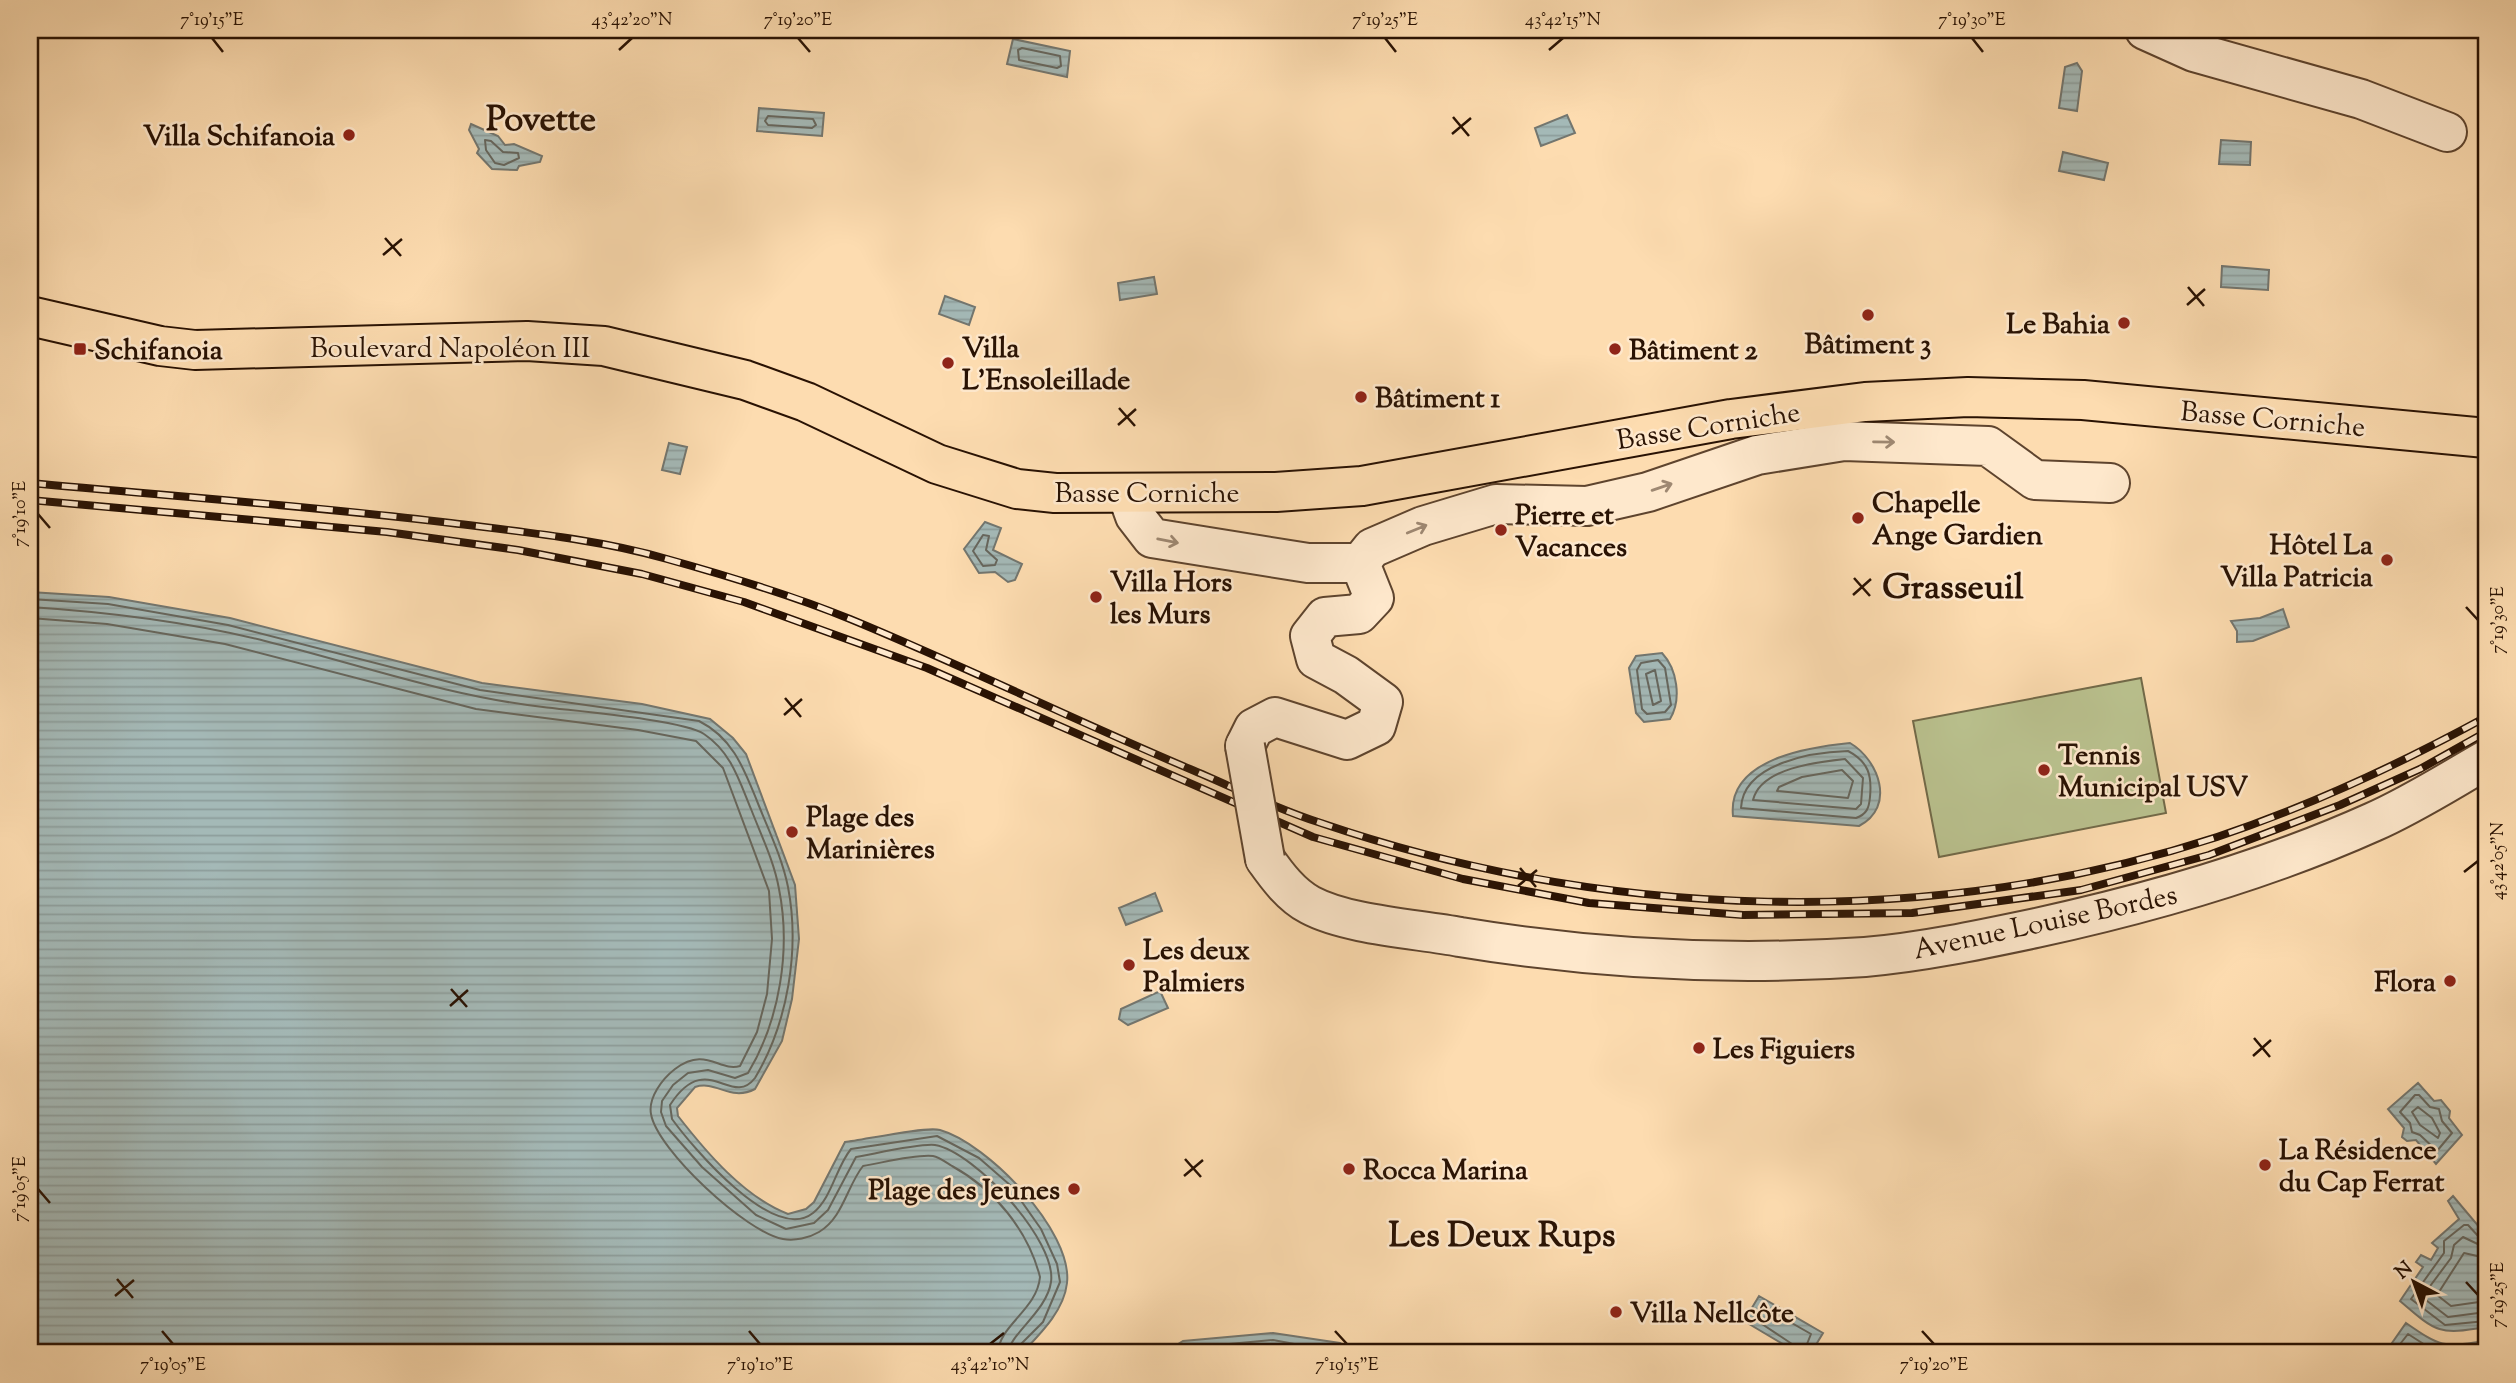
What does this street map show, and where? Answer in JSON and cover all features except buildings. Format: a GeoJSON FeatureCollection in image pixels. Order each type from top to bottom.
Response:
{"type":"FeatureCollection","features":[{"type":"Feature","properties":{"kind":"main road","name":"Boulevard Napoléon III"},"geometry":{"type":"LineString","coordinates":[[30,316],[160,345],[195,350],[527,341],[604,346],[745,380],[806,402],[937,464]]}},
{"type":"Feature","properties":{"kind":"main road","name":"Basse Corniche"},"geometry":{"type":"LineString","coordinates":[[937,464],[1017,489],[1126,494],[1276,492],[1362,486],[1731,419],[1865,402],[1968,397],[2083,400],[2486,438]]}},
{"type":"Feature","properties":{"kind":"street"},"geometry":{"type":"LineString","coordinates":[[2145,30],[2194,52],[2361,99],[2447,132]]}},
{"type":"Feature","properties":{"kind":"street"},"geometry":{"type":"LineString","coordinates":[[1126,494],[1135,516],[1152,538],[1308,563],[1360,564],[1371,548],[1423,526],[1496,504],[1587,506],[1648,492],[1757,455],[1844,441],[1988,446],[2035,480],[2110,483]]}},
{"type":"Feature","properties":{"kind":"street","name":"Avenue Louise Bordes"},"geometry":{"type":"LineString","coordinates":[[1360,564],[1374,598],[1359,614],[1325,617],[1310,636],[1316,659],[1346,675],[1383,702],[1376,726],[1347,740],[1275,717],[1255,728],[1245,746],[1265,859],[1279,880],[1309,905],[1344,917],[1532,949],[1659,958],[1789,961],[1868,956],[1972,942],[2106,913],[2203,885],[2374,821],[2486,760]]}},
{"type":"Feature","properties":{"kind":"green space"},"geometry":{"type":"Polygon","coordinates":[[[2141,678],[2166,813],[1939,857],[1913,721],[2141,678]]]}},
{"type":"Feature","properties":{"kind":"water"},"geometry":{"type":"Polygon","coordinates":[[[1013,39],[1070,51],[1067,77],[1007,64],[1013,39]]]}},
{"type":"Feature","properties":{"kind":"water"},"geometry":{"type":"Polygon","coordinates":[[[2077,63],[2082,71],[2077,111],[2059,108],[2065,67],[2077,63]]]}},
{"type":"Feature","properties":{"kind":"water"},"geometry":{"type":"Polygon","coordinates":[[[759,108],[824,113],[822,136],[757,131],[759,108]]]}},
{"type":"Feature","properties":{"kind":"water"},"geometry":{"type":"Polygon","coordinates":[[[1567,115],[1575,133],[1541,146],[1535,128],[1567,115]]]}},
{"type":"Feature","properties":{"kind":"water"},"geometry":{"type":"Polygon","coordinates":[[[471,124],[498,136],[505,145],[514,144],[542,156],[540,162],[519,166],[517,170],[492,169],[477,153],[479,149],[469,130],[471,124]]]}},
{"type":"Feature","properties":{"kind":"water"},"geometry":{"type":"Polygon","coordinates":[[[2221,140],[2251,142],[2250,165],[2219,164],[2221,140]]]}},
{"type":"Feature","properties":{"kind":"water"},"geometry":{"type":"Polygon","coordinates":[[[2063,152],[2108,163],[2104,180],[2059,171],[2063,152]]]}},
{"type":"Feature","properties":{"kind":"water"},"geometry":{"type":"Polygon","coordinates":[[[2222,266],[2269,270],[2268,290],[2221,287],[2222,266]]]}},
{"type":"Feature","properties":{"kind":"water"},"geometry":{"type":"Polygon","coordinates":[[[1154,277],[1157,294],[1120,300],[1118,283],[1154,277]]]}},
{"type":"Feature","properties":{"kind":"water"},"geometry":{"type":"Polygon","coordinates":[[[945,296],[975,307],[969,325],[939,314],[945,296]]]}},
{"type":"Feature","properties":{"kind":"water"},"geometry":{"type":"Polygon","coordinates":[[[669,443],[687,447],[680,474],[662,470],[669,443]]]}},
{"type":"Feature","properties":{"kind":"water"},"geometry":{"type":"Polygon","coordinates":[[[985,522],[1001,528],[993,550],[1022,564],[1015,580],[1008,582],[995,572],[979,573],[964,549],[985,522]]]}},
{"type":"Feature","properties":{"kind":"water"},"geometry":{"type":"Polygon","coordinates":[[[30,592],[109,597],[230,618],[482,683],[642,704],[710,719],[733,738],[746,754],[795,885],[799,939],[792,999],[782,1041],[755,1089],[738,1093],[710,1086],[695,1087],[677,1108],[678,1116],[741,1185],[756,1197],[788,1214],[806,1209],[814,1202],[845,1142],[933,1129],[959,1138],[1002,1170],[1042,1215],[1056,1239],[1065,1262],[1067,1283],[1061,1303],[1050,1321],[1022,1353],[30,1353],[30,592]]]}},
{"type":"Feature","properties":{"kind":"water"},"geometry":{"type":"Polygon","coordinates":[[[2283,609],[2289,627],[2253,641],[2237,642],[2237,631],[2231,621],[2260,618],[2283,609]]]}},
{"type":"Feature","properties":{"kind":"water"},"geometry":{"type":"Polygon","coordinates":[[[1662,653],[1671,667],[1676,684],[1674,711],[1670,719],[1644,722],[1636,713],[1629,668],[1636,656],[1662,653]]]}},
{"type":"Feature","properties":{"kind":"water"},"geometry":{"type":"Polygon","coordinates":[[[1850,743],[1869,760],[1879,784],[1877,807],[1870,818],[1859,826],[1733,816],[1735,797],[1743,781],[1757,769],[1793,753],[1850,743]]]}},
{"type":"Feature","properties":{"kind":"water"},"geometry":{"type":"Polygon","coordinates":[[[1155,893],[1162,911],[1126,925],[1119,908],[1155,893]]]}},
{"type":"Feature","properties":{"kind":"water"},"geometry":{"type":"Polygon","coordinates":[[[1160,991],[1168,1008],[1128,1025],[1119,1019],[1121,1009],[1160,991]]]}},
{"type":"Feature","properties":{"kind":"water"},"geometry":{"type":"Polygon","coordinates":[[[2418,1083],[2434,1101],[2441,1100],[2450,1111],[2449,1118],[2462,1135],[2436,1164],[2416,1140],[2407,1141],[2402,1137],[2404,1128],[2388,1109],[2418,1083]]]}},
{"type":"Feature","properties":{"kind":"water"},"geometry":{"type":"Polygon","coordinates":[[[2453,1196],[2486,1235],[2486,1327],[2448,1331],[2422,1320],[2400,1301],[2423,1267],[2416,1262],[2421,1255],[2431,1260],[2438,1248],[2432,1243],[2459,1219],[2448,1201],[2453,1196]]]}},
{"type":"Feature","properties":{"kind":"water"},"geometry":{"type":"Polygon","coordinates":[[[1759,1296],[1823,1333],[1811,1353],[1798,1353],[1744,1321],[1759,1296]]]}},
{"type":"Feature","properties":{"kind":"water"},"geometry":{"type":"Polygon","coordinates":[[[2406,1323],[2443,1344],[2486,1341],[2486,1353],[2385,1353],[2406,1323]]]}},
{"type":"Feature","properties":{"kind":"water"},"geometry":{"type":"Polygon","coordinates":[[[1273,1333],[1340,1343],[1356,1353],[1164,1353],[1183,1341],[1273,1333]]]}},
{"type":"Feature","properties":{"kind":"railway"},"geometry":{"type":"LineString","coordinates":[[30,483],[398,517],[560,537],[641,552],[759,586],[850,619],[1147,751],[1304,817],[1430,855],[1541,879],[1654,895],[1768,902],[1882,899],[1996,888],[2108,867],[2217,837],[2286,812],[2388,767],[2486,717]]}},
{"type":"Feature","properties":{"kind":"railway"},"geometry":{"type":"LineString","coordinates":[[30,500],[387,532],[518,550],[642,574],[744,602],[927,668],[1313,837],[1463,879],[1589,903],[1743,915],[1912,913],[2081,890],[2209,855],[2340,805],[2420,769],[2486,732]]}},
{"type":"Feature","properties":{"kind":"place","name":"Villa Schifanoia"},"geometry":{"type":"Point","coordinates":[349,135]}},
{"type":"Feature","properties":{"kind":"place","name":"Bâtiment 3"},"geometry":{"type":"Point","coordinates":[1868,315]}},
{"type":"Feature","properties":{"kind":"place","name":"Le Bahia"},"geometry":{"type":"Point","coordinates":[2124,323]}},
{"type":"Feature","properties":{"kind":"place","name":"Schifanoia"},"geometry":{"type":"Point","coordinates":[80,349]}},
{"type":"Feature","properties":{"kind":"place","name":"Bâtiment 2"},"geometry":{"type":"Point","coordinates":[1615,349]}},
{"type":"Feature","properties":{"kind":"place","name":"Villa L'Ensoleillade"},"geometry":{"type":"Point","coordinates":[948,363]}},
{"type":"Feature","properties":{"kind":"place","name":"Bâtiment 1"},"geometry":{"type":"Point","coordinates":[1361,397]}},
{"type":"Feature","properties":{"kind":"place","name":"Chapelle Ange Gardien"},"geometry":{"type":"Point","coordinates":[1858,518]}},
{"type":"Feature","properties":{"kind":"place","name":"Pierre et Vacances"},"geometry":{"type":"Point","coordinates":[1501,530]}},
{"type":"Feature","properties":{"kind":"place","name":"Hôtel La Villa Patricia"},"geometry":{"type":"Point","coordinates":[2387,560]}},
{"type":"Feature","properties":{"kind":"place","name":"Villa Hors les Murs"},"geometry":{"type":"Point","coordinates":[1096,597]}},
{"type":"Feature","properties":{"kind":"place","name":"Tennis Municipal USV"},"geometry":{"type":"Point","coordinates":[2044,770]}},
{"type":"Feature","properties":{"kind":"place","name":"Plage des Marinières"},"geometry":{"type":"Point","coordinates":[792,832]}},
{"type":"Feature","properties":{"kind":"place","name":"Les deux Palmiers"},"geometry":{"type":"Point","coordinates":[1129,965]}},
{"type":"Feature","properties":{"kind":"place","name":"Flora"},"geometry":{"type":"Point","coordinates":[2450,981]}},
{"type":"Feature","properties":{"kind":"place","name":"Les Figuiers"},"geometry":{"type":"Point","coordinates":[1699,1048]}},
{"type":"Feature","properties":{"kind":"place","name":"La Résidence du Cap Ferrat"},"geometry":{"type":"Point","coordinates":[2265,1165]}},
{"type":"Feature","properties":{"kind":"place","name":"Rocca Marina"},"geometry":{"type":"Point","coordinates":[1349,1169]}},
{"type":"Feature","properties":{"kind":"place","name":"Plage des Jeunes"},"geometry":{"type":"Point","coordinates":[1074,1189]}},
{"type":"Feature","properties":{"kind":"place","name":"Villa Nellcôte"},"geometry":{"type":"Point","coordinates":[1616,1312]}},
{"type":"Feature","properties":{"kind":"district","name":"Povette"},"geometry":{"type":"Point","coordinates":[541,118]}},
{"type":"Feature","properties":{"kind":"district","name":"Grasseuil"},"geometry":{"type":"Point","coordinates":[1953,586]}},
{"type":"Feature","properties":{"kind":"district","name":"Les Deux Rups"},"geometry":{"type":"Point","coordinates":[1502,1234]}}]}
